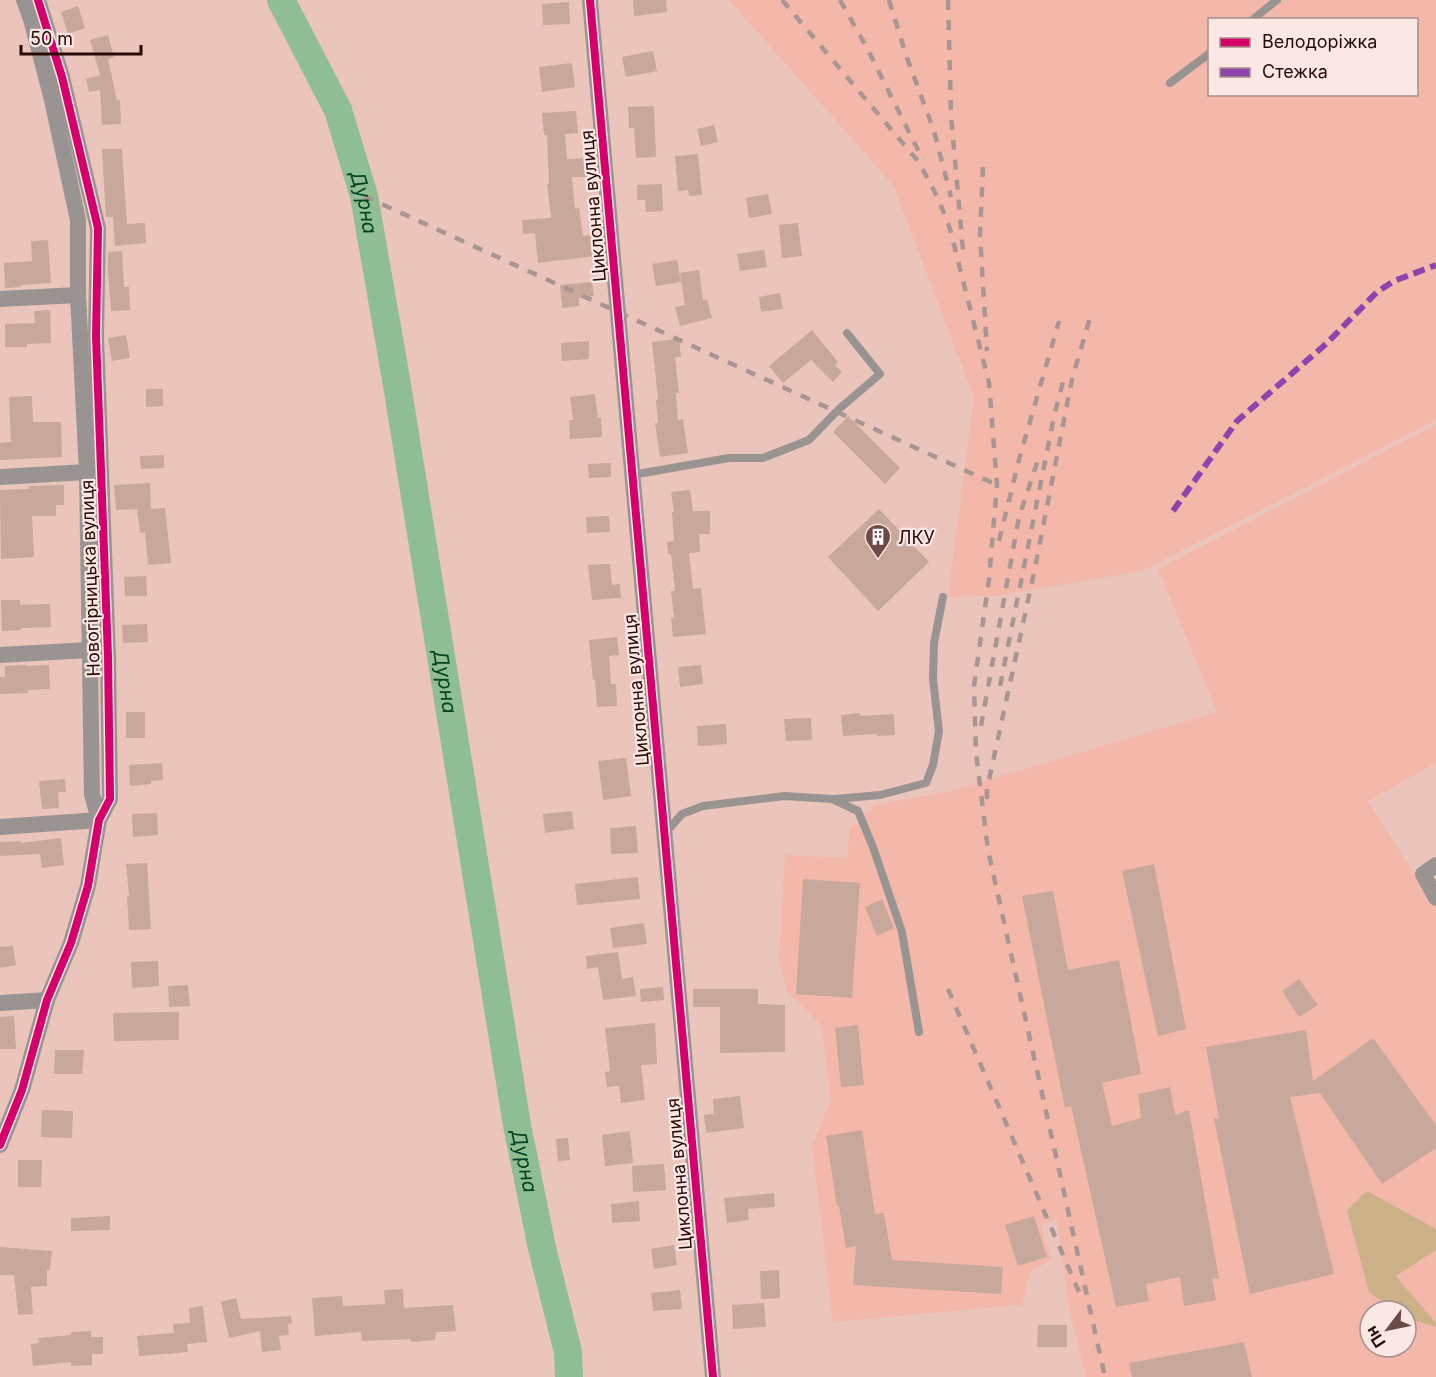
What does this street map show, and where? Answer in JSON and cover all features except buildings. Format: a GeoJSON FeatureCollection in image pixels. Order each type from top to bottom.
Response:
{"type":"FeatureCollection","features":[{"type":"Feature","properties":{"kind":"street","name":"Новогірницька вулиця"},"geometry":{"type":"LineString","coordinates":[[24,0],[40,54],[78,220],[78,295],[87,472],[92,794],[99,820]]}},
{"type":"Feature","properties":{"kind":"street","name":"Новогірницька вулиця"},"geometry":{"type":"LineString","coordinates":[[0,1145],[22,1090],[47,1000],[71,943],[88,886],[99,820],[110,799],[108,645],[96,336],[98,228],[62,77],[38,0]]}},
{"type":"Feature","properties":{"kind":"street","name":"Циклонна вулиця"},"geometry":{"type":"LineString","coordinates":[[590,0],[713,1377]]}},
{"type":"Feature","properties":{"kind":"street"},"geometry":{"type":"LineString","coordinates":[[0,300],[78,295]]}},
{"type":"Feature","properties":{"kind":"street"},"geometry":{"type":"LineString","coordinates":[[0,477],[87,472]]}},
{"type":"Feature","properties":{"kind":"street"},"geometry":{"type":"LineString","coordinates":[[0,655],[89,650]]}},
{"type":"Feature","properties":{"kind":"street"},"geometry":{"type":"LineString","coordinates":[[0,827],[99,820]]}},
{"type":"Feature","properties":{"kind":"street"},"geometry":{"type":"LineString","coordinates":[[1429,870],[1436,898]]}},
{"type":"Feature","properties":{"kind":"street"},"geometry":{"type":"LineString","coordinates":[[0,1003],[47,1000]]}},
{"type":"Feature","properties":{"kind":"lane"},"geometry":{"type":"LineString","coordinates":[[1254,18],[1277,0]]}},
{"type":"Feature","properties":{"kind":"lane"},"geometry":{"type":"LineString","coordinates":[[1170,83],[1208,54]]}},
{"type":"Feature","properties":{"kind":"lane"},"geometry":{"type":"LineString","coordinates":[[632,475],[729,458],[764,458],[810,440],[839,409],[880,374],[848,333]]}},
{"type":"Feature","properties":{"kind":"lane"},"geometry":{"type":"LineString","coordinates":[[664,834],[682,814],[704,806],[785,796],[832,799],[880,795],[926,783],[933,765],[939,731],[933,679],[933,643],[943,597]]}},
{"type":"Feature","properties":{"kind":"lane"},"geometry":{"type":"LineString","coordinates":[[832,799],[858,811],[873,847],[902,932],[919,1032]]}},
{"type":"Feature","properties":{"kind":"shaded area"},"geometry":{"type":"Polygon","coordinates":[[[729,0],[1436,0],[1436,420],[1142,571],[994,596],[948,597],[974,398],[893,185],[729,0]]]}},
{"type":"Feature","properties":{"kind":"shaded area"},"geometry":{"type":"Polygon","coordinates":[[[1436,425],[1436,763],[1368,801],[1436,908],[1436,1377],[1086,1377],[1069,1307],[1057,1218],[1041,1226],[1051,1260],[1030,1272],[1022,1305],[833,1322],[812,1145],[831,1100],[822,1027],[787,991],[779,960],[785,855],[847,858],[850,828],[875,805],[951,791],[1217,712],[1158,569],[1436,425]]]}},
{"type":"Feature","properties":{"kind":"shaded area"},"geometry":{"type":"Polygon","coordinates":[[[1367,1191],[1436,1229],[1436,1250],[1396,1276],[1416,1299],[1379,1299],[1369,1292],[1347,1210],[1367,1191]]]}},
{"type":"Feature","properties":{"kind":"shaded area"},"geometry":{"type":"Polygon","coordinates":[[[1418,1302],[1436,1323],[1436,1327],[1418,1322],[1418,1302]]]}},
{"type":"Feature","properties":{"kind":"waterway","name":"Дурна"},"geometry":{"type":"LineString","coordinates":[[281,0],[338,110],[364,196],[396,379],[517,1125],[542,1248],[568,1352],[569,1377]]}},
{"type":"Feature","properties":{"kind":"railway"},"geometry":{"type":"LineString","coordinates":[[782,0],[917,160],[927,177],[950,229],[989,383],[997,485],[989,579],[974,686],[976,753],[988,850],[1105,1377]]}},
{"type":"Feature","properties":{"kind":"railway"},"geometry":{"type":"LineString","coordinates":[[840,0],[867,48],[923,160]]}},
{"type":"Feature","properties":{"kind":"railway"},"geometry":{"type":"LineString","coordinates":[[889,0],[934,131],[951,197]]}},
{"type":"Feature","properties":{"kind":"railway"},"geometry":{"type":"LineString","coordinates":[[948,0],[951,115],[963,250]]}},
{"type":"Feature","properties":{"kind":"railway"},"geometry":{"type":"LineString","coordinates":[[983,167],[980,234],[987,351]]}},
{"type":"Feature","properties":{"kind":"railway"},"geometry":{"type":"LineString","coordinates":[[364,196],[997,485]]}},
{"type":"Feature","properties":{"kind":"railway"},"geometry":{"type":"LineString","coordinates":[[987,799],[987,789],[1034,573],[1072,379],[1090,318]]}},
{"type":"Feature","properties":{"kind":"railway"},"geometry":{"type":"LineString","coordinates":[[999,541],[1020,456],[1059,321]]}},
{"type":"Feature","properties":{"kind":"railway"},"geometry":{"type":"LineString","coordinates":[[1000,686],[1055,412],[1064,378]]}},
{"type":"Feature","properties":{"kind":"railway"},"geometry":{"type":"LineString","coordinates":[[981,726],[1019,517],[1038,460]]}},
{"type":"Feature","properties":{"kind":"railway"},"geometry":{"type":"LineString","coordinates":[[948,989],[1082,1299]]}},
{"type":"Feature","properties":{"kind":"marked path"},"geometry":{"type":"LineString","coordinates":[[1173,511],[1237,421],[1326,344],[1377,292],[1394,281],[1436,265]]}},
{"type":"Feature","properties":{"kind":"cycle path"},"geometry":{"type":"LineString","coordinates":[[0,1145],[22,1090],[47,1000],[71,943],[88,886],[99,820],[110,799],[108,657],[96,336],[98,228],[62,77],[38,0]]}},
{"type":"Feature","properties":{"kind":"cycle path"},"geometry":{"type":"LineString","coordinates":[[590,0],[713,1377]]}},
{"type":"Feature","properties":{"kind":"place","name":"ЛКУ"},"geometry":{"type":"Point","coordinates":[878,560]}}]}
